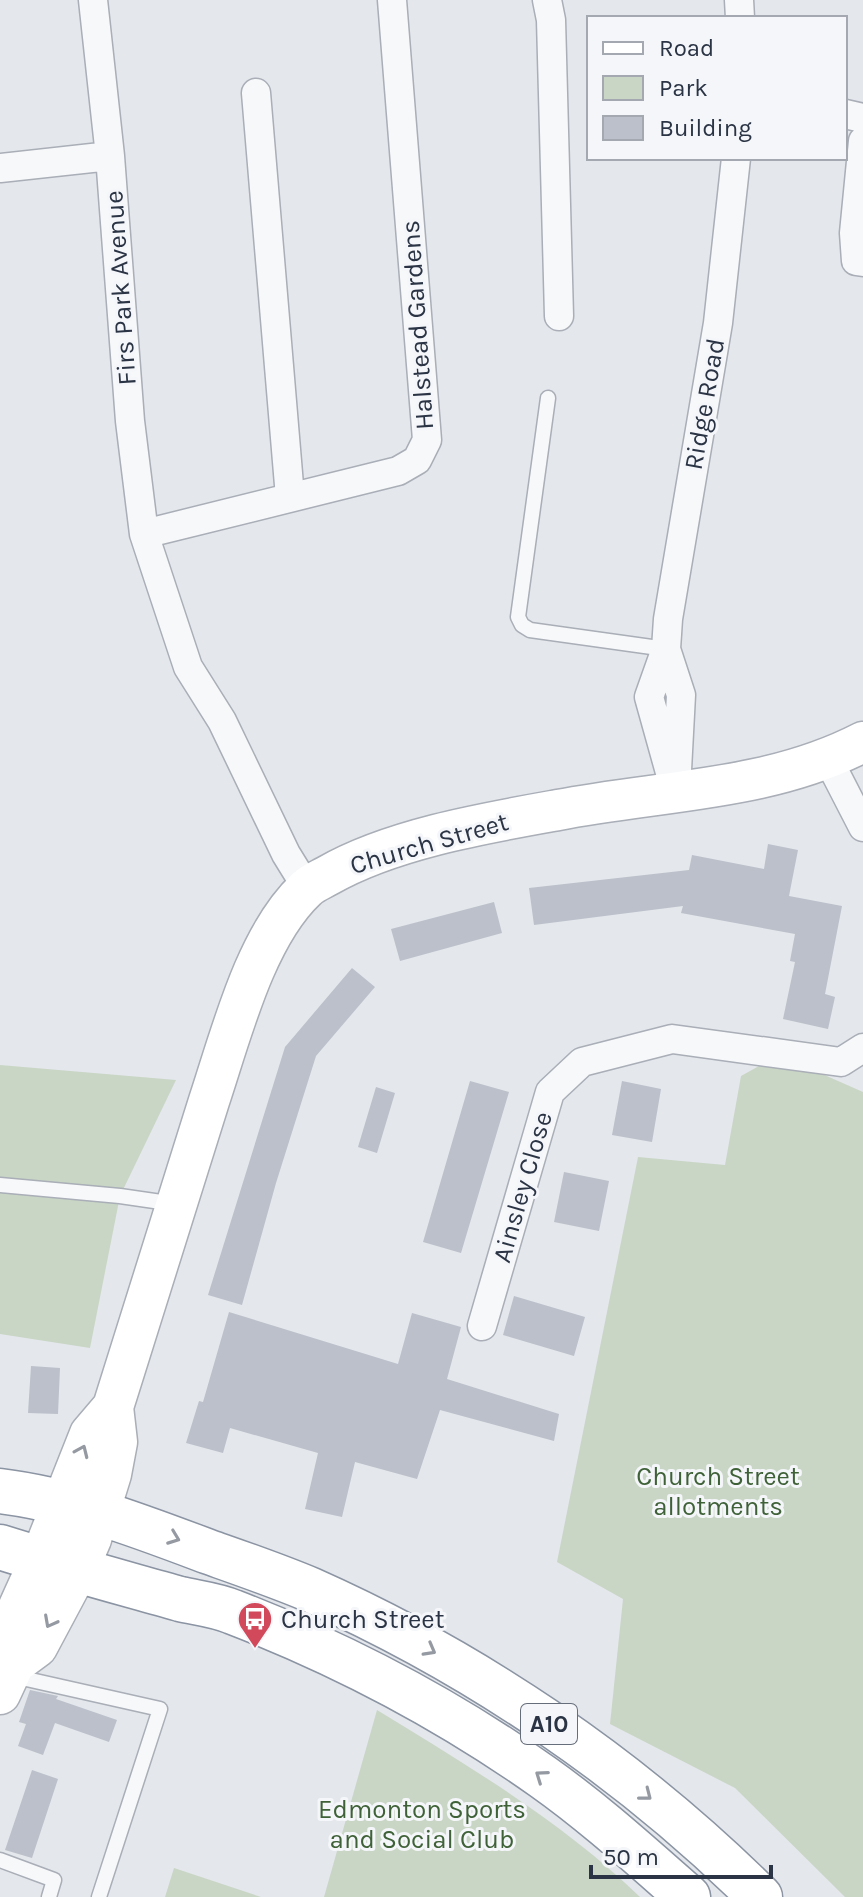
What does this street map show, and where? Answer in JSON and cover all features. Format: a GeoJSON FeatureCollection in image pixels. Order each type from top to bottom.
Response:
{"type":"FeatureCollection","features":[{"type":"Feature","properties":{"kind":"highway","name":"A10"},"geometry":{"type":"LineString","coordinates":[[0,1491],[104,1576],[230,1610],[354,1666],[420,1700],[543,1777],[688,1897]]}},
{"type":"Feature","properties":{"kind":"highway","name":"A10"},"geometry":{"type":"LineString","coordinates":[[0,1518],[23,1523],[60,1538],[311,1590],[430,1649],[546,1722],[625,1779],[679,1822],[760,1897]]}},
{"type":"Feature","properties":{"kind":"main road","name":"Church Street"},"geometry":{"type":"LineString","coordinates":[[8,1677],[12,1622],[117,1442],[113,1407],[175,1204],[263,949],[307,888],[346,865],[463,829],[562,809],[676,794],[777,776],[828,759],[863,742]]}},
{"type":"Feature","properties":{"kind":"street","name":"Firs Park Avenue"},"geometry":{"type":"LineString","coordinates":[[93,0],[110,156],[130,421],[144,534],[157,575],[206,659],[222,721],[286,854],[307,888]]}},
{"type":"Feature","properties":{"kind":"street","name":"Halstead Gardens"},"geometry":{"type":"LineString","coordinates":[[144,534],[398,471],[417,460],[427,440],[392,0]]}},
{"type":"Feature","properties":{"kind":"street"},"geometry":{"type":"LineString","coordinates":[[547,0],[551,20],[559,316]]}},
{"type":"Feature","properties":{"kind":"street"},"geometry":{"type":"LineString","coordinates":[[256,93],[290,497]]}},
{"type":"Feature","properties":{"kind":"street"},"geometry":{"type":"LineString","coordinates":[[863,141],[854,233],[856,261],[863,262]]}},
{"type":"Feature","properties":{"kind":"street"},"geometry":{"type":"LineString","coordinates":[[0,168],[110,156]]}},
{"type":"Feature","properties":{"kind":"street","name":"Ridge Road"},"geometry":{"type":"LineString","coordinates":[[676,794],[649,697],[666,649],[668,619],[718,323],[736,160]]}},
{"type":"Feature","properties":{"kind":"street"},"geometry":{"type":"LineString","coordinates":[[828,759],[863,827]]}},
{"type":"Feature","properties":{"kind":"street","name":"Ainsley Close"},"geometry":{"type":"LineString","coordinates":[[482,1326],[550,1092],[582,1062],[672,1039],[841,1062],[863,1048]]}},
{"type":"Feature","properties":{"kind":"lane"},"geometry":{"type":"LineString","coordinates":[[548,398],[518,617],[522,625],[530,630],[666,649]]}},
{"type":"Feature","properties":{"kind":"lane"},"geometry":{"type":"LineString","coordinates":[[0,1185],[175,1204]]}},
{"type":"Feature","properties":{"kind":"lane"},"geometry":{"type":"LineString","coordinates":[[8,1677],[160,1709],[99,1897]]}},
{"type":"Feature","properties":{"kind":"lane"},"geometry":{"type":"LineString","coordinates":[[0,1860],[54,1880],[49,1897]]}},
{"type":"Feature","properties":{"kind":"green space","name":"Church Street allotments"},"geometry":{"type":"Polygon","coordinates":[[[779,1055],[863,1092],[863,1897],[845,1897],[735,1788],[610,1724],[623,1599],[557,1562],[638,1157],[725,1165],[741,1076],[779,1055]]]}},
{"type":"Feature","properties":{"kind":"green space"},"geometry":{"type":"Polygon","coordinates":[[[0,1065],[176,1080],[120,1196],[90,1348],[0,1334],[0,1065]]]}},
{"type":"Feature","properties":{"kind":"green space","name":"Edmonton Sports and Social Club"},"geometry":{"type":"Polygon","coordinates":[[[377,1710],[547,1820],[580,1844],[640,1897],[324,1897],[377,1710]]]}},
{"type":"Feature","properties":{"kind":"green space"},"geometry":{"type":"Polygon","coordinates":[[[174,1868],[261,1897],[165,1897],[174,1868]]]}},
{"type":"Feature","properties":{"kind":"building"},"geometry":{"type":"Polygon","coordinates":[[[768,844],[798,850],[789,896],[842,906],[825,994],[835,997],[828,1029],[783,1019],[795,962],[790,961],[795,934],[681,913],[683,906],[534,925],[529,888],[689,870],[692,855],[764,869],[768,844]]]}},
{"type":"Feature","properties":{"kind":"building"},"geometry":{"type":"Polygon","coordinates":[[[494,902],[502,933],[400,961],[391,929],[494,902]]]}},
{"type":"Feature","properties":{"kind":"building"},"geometry":{"type":"Polygon","coordinates":[[[352,968],[375,987],[316,1056],[242,1305],[208,1295],[285,1047],[352,968]]]}},
{"type":"Feature","properties":{"kind":"building"},"geometry":{"type":"Polygon","coordinates":[[[470,1081],[509,1092],[461,1253],[423,1242],[470,1081]]]}},
{"type":"Feature","properties":{"kind":"building"},"geometry":{"type":"Polygon","coordinates":[[[622,1081],[661,1089],[652,1142],[612,1135],[622,1081]]]}},
{"type":"Feature","properties":{"kind":"building"},"geometry":{"type":"Polygon","coordinates":[[[376,1087],[395,1093],[377,1153],[358,1147],[376,1087]]]}},
{"type":"Feature","properties":{"kind":"building"},"geometry":{"type":"Polygon","coordinates":[[[564,1172],[609,1181],[599,1231],[554,1222],[564,1172]]]}},
{"type":"Feature","properties":{"kind":"building"},"geometry":{"type":"Polygon","coordinates":[[[514,1296],[585,1317],[574,1356],[503,1335],[514,1296]]]}},
{"type":"Feature","properties":{"kind":"building"},"geometry":{"type":"Polygon","coordinates":[[[229,1312],[398,1364],[412,1313],[461,1327],[447,1379],[559,1414],[554,1441],[440,1410],[417,1479],[355,1462],[342,1517],[305,1509],[318,1453],[230,1428],[223,1453],[186,1443],[199,1401],[203,1402],[229,1312]]]}},
{"type":"Feature","properties":{"kind":"building"},"geometry":{"type":"Polygon","coordinates":[[[31,1366],[60,1368],[58,1414],[28,1413],[31,1366]]]}},
{"type":"Feature","properties":{"kind":"building"},"geometry":{"type":"Polygon","coordinates":[[[30,1690],[58,1696],[56,1699],[117,1720],[109,1742],[55,1723],[43,1755],[18,1746],[26,1724],[19,1722],[30,1690]]]}},
{"type":"Feature","properties":{"kind":"building"},"geometry":{"type":"Polygon","coordinates":[[[32,1770],[58,1779],[32,1858],[5,1850],[32,1770]]]}},
{"type":"Feature","properties":{"kind":"place","name":"Church Street"},"geometry":{"type":"Point","coordinates":[255,1650]}}]}
